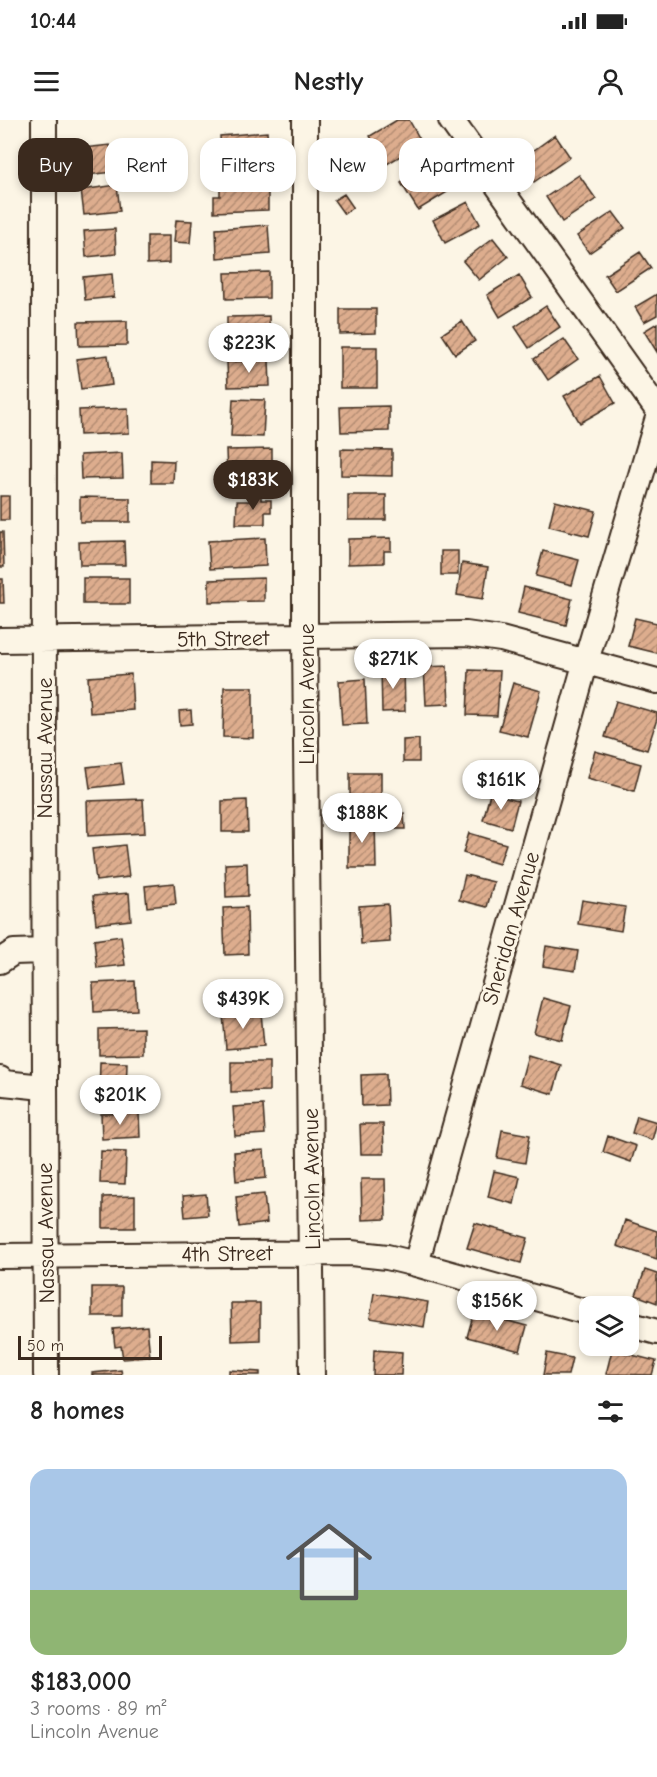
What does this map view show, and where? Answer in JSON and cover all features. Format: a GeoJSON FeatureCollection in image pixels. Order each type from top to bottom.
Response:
{"type":"FeatureCollection","features":[{"type":"Feature","properties":{"kind":"street","name":"Nassau Avenue"},"geometry":{"type":"LineString","coordinates":[[44,120],[43,1087],[46,1375]]}},
{"type":"Feature","properties":{"kind":"street","name":"Lincoln Avenue"},"geometry":{"type":"LineString","coordinates":[[305,120],[305,637],[312,1375]]}},
{"type":"Feature","properties":{"kind":"street"},"geometry":{"type":"LineString","coordinates":[[451,120],[657,409]]}},
{"type":"Feature","properties":{"kind":"street","name":"Sheridan Avenue"},"geometry":{"type":"LineString","coordinates":[[416,1264],[586,661],[657,421]]}},
{"type":"Feature","properties":{"kind":"street","name":"5th Street"},"geometry":{"type":"LineString","coordinates":[[0,640],[466,634],[501,639],[657,681]]}},
{"type":"Feature","properties":{"kind":"street"},"geometry":{"type":"LineString","coordinates":[[0,961],[15,952],[43,951]]}},
{"type":"Feature","properties":{"kind":"street"},"geometry":{"type":"LineString","coordinates":[[0,1079],[4,1083],[43,1087]]}},
{"type":"Feature","properties":{"kind":"street","name":"4th Street"},"geometry":{"type":"LineString","coordinates":[[0,1256],[351,1253],[387,1257],[416,1264],[579,1310]]}},
{"type":"Feature","properties":{"kind":"street"},"geometry":{"type":"LineString","coordinates":[[639,1327],[657,1332]]}},
{"type":"Feature","properties":{"kind":"building"},"geometry":{"type":"Polygon","coordinates":[[[397,120],[409,120],[419,138],[399,138],[399,157],[387,164],[387,138],[371,138],[370,136],[397,120]]]}},
{"type":"Feature","properties":{"kind":"building"},"geometry":{"type":"Polygon","coordinates":[[[267,132],[267,138],[220,138],[220,136],[267,132]]]}},
{"type":"Feature","properties":{"kind":"building"},"geometry":{"type":"Polygon","coordinates":[[[555,135],[570,157],[535,181],[535,149],[555,135]]]}},
{"type":"Feature","properties":{"kind":"building"},"geometry":{"type":"Polygon","coordinates":[[[105,146],[105,173],[93,174],[93,147],[105,146]]]}},
{"type":"Feature","properties":{"kind":"building"},"geometry":{"type":"Polygon","coordinates":[[[579,175],[596,199],[562,222],[546,197],[579,175]]]}},
{"type":"Feature","properties":{"kind":"building"},"geometry":{"type":"Polygon","coordinates":[[[105,187],[105,192],[118,192],[120,211],[84,215],[81,192],[93,192],[93,188],[105,187]]]}},
{"type":"Feature","properties":{"kind":"building"},"geometry":{"type":"Polygon","coordinates":[[[220,192],[268,192],[268,210],[214,212],[214,196],[220,196],[220,192]]]}},
{"type":"Feature","properties":{"kind":"building"},"geometry":{"type":"Polygon","coordinates":[[[407,192],[447,192],[418,210],[407,192]]]}},
{"type":"Feature","properties":{"kind":"building"},"geometry":{"type":"Polygon","coordinates":[[[344,194],[353,207],[344,214],[334,200],[344,194]]]}},
{"type":"Feature","properties":{"kind":"building"},"geometry":{"type":"Polygon","coordinates":[[[468,202],[480,224],[445,243],[433,220],[468,202]]]}},
{"type":"Feature","properties":{"kind":"building"},"geometry":{"type":"Polygon","coordinates":[[[613,212],[625,228],[589,253],[577,236],[613,212]]]}},
{"type":"Feature","properties":{"kind":"building"},"geometry":{"type":"Polygon","coordinates":[[[176,220],[192,221],[190,243],[174,242],[176,220]]]}},
{"type":"Feature","properties":{"kind":"building"},"geometry":{"type":"Polygon","coordinates":[[[268,225],[270,254],[217,258],[216,229],[268,225]]]}},
{"type":"Feature","properties":{"kind":"building"},"geometry":{"type":"Polygon","coordinates":[[[115,229],[116,254],[86,257],[84,231],[115,229]]]}},
{"type":"Feature","properties":{"kind":"building"},"geometry":{"type":"Polygon","coordinates":[[[147,236],[169,236],[169,263],[147,264],[147,236]]]}},
{"type":"Feature","properties":{"kind":"building"},"geometry":{"type":"Polygon","coordinates":[[[493,238],[508,257],[479,280],[463,261],[493,238]]]}},
{"type":"Feature","properties":{"kind":"building"},"geometry":{"type":"Polygon","coordinates":[[[640,252],[651,268],[616,291],[605,275],[640,252]]]}},
{"type":"Feature","properties":{"kind":"building"},"geometry":{"type":"Polygon","coordinates":[[[269,272],[269,298],[226,299],[225,273],[269,272]]]}},
{"type":"Feature","properties":{"kind":"building"},"geometry":{"type":"Polygon","coordinates":[[[112,274],[114,297],[85,300],[83,277],[112,274]]]}},
{"type":"Feature","properties":{"kind":"building"},"geometry":{"type":"Polygon","coordinates":[[[519,275],[532,297],[500,317],[487,295],[519,275]]]}},
{"type":"Feature","properties":{"kind":"building"},"geometry":{"type":"Polygon","coordinates":[[[657,294],[657,315],[644,322],[635,307],[657,294]]]}},
{"type":"Feature","properties":{"kind":"building"},"geometry":{"type":"Polygon","coordinates":[[[546,306],[560,327],[529,348],[515,327],[546,306]]]}},
{"type":"Feature","properties":{"kind":"building"},"geometry":{"type":"Polygon","coordinates":[[[340,309],[376,309],[376,333],[340,334],[340,309]]]}},
{"type":"Feature","properties":{"kind":"building"},"geometry":{"type":"Polygon","coordinates":[[[269,316],[270,343],[227,343],[227,317],[269,316]]]}},
{"type":"Feature","properties":{"kind":"building"},"geometry":{"type":"Polygon","coordinates":[[[127,321],[127,345],[79,346],[78,322],[127,321]]]}},
{"type":"Feature","properties":{"kind":"building"},"geometry":{"type":"Polygon","coordinates":[[[462,321],[475,341],[455,354],[442,334],[462,321]]]}},
{"type":"Feature","properties":{"kind":"building"},"geometry":{"type":"Polygon","coordinates":[[[657,323],[657,352],[644,331],[657,323]]]}},
{"type":"Feature","properties":{"kind":"building"},"geometry":{"type":"Polygon","coordinates":[[[564,339],[578,359],[548,380],[534,359],[564,339]]]}},
{"type":"Feature","properties":{"kind":"building"},"geometry":{"type":"Polygon","coordinates":[[[340,347],[377,347],[377,388],[340,388],[340,347]]]}},
{"type":"Feature","properties":{"kind":"building"},"geometry":{"type":"Polygon","coordinates":[[[108,355],[112,385],[81,389],[77,359],[108,355]]]}},
{"type":"Feature","properties":{"kind":"building"},"geometry":{"type":"Polygon","coordinates":[[[269,360],[270,386],[228,387],[227,362],[269,360]]]}},
{"type":"Feature","properties":{"kind":"building"},"geometry":{"type":"Polygon","coordinates":[[[600,376],[615,403],[580,423],[564,396],[600,376]]]}},
{"type":"Feature","properties":{"kind":"building"},"geometry":{"type":"Polygon","coordinates":[[[233,399],[265,400],[263,437],[231,436],[233,399]]]}},
{"type":"Feature","properties":{"kind":"building"},"geometry":{"type":"Polygon","coordinates":[[[389,406],[389,431],[341,432],[340,407],[389,406]]]}},
{"type":"Feature","properties":{"kind":"building"},"geometry":{"type":"Polygon","coordinates":[[[128,408],[129,433],[80,435],[79,410],[128,408]]]}},
{"type":"Feature","properties":{"kind":"building"},"geometry":{"type":"Polygon","coordinates":[[[272,449],[272,474],[227,475],[226,450],[272,449]]]}},
{"type":"Feature","properties":{"kind":"building"},"geometry":{"type":"Polygon","coordinates":[[[341,449],[392,450],[392,476],[341,475],[341,449]]]}},
{"type":"Feature","properties":{"kind":"building"},"geometry":{"type":"Polygon","coordinates":[[[122,453],[123,478],[81,479],[80,455],[122,453]]]}},
{"type":"Feature","properties":{"kind":"building"},"geometry":{"type":"Polygon","coordinates":[[[151,460],[174,461],[173,483],[151,483],[151,460]]]}},
{"type":"Feature","properties":{"kind":"building"},"geometry":{"type":"Polygon","coordinates":[[[250,495],[261,495],[261,500],[271,500],[271,512],[265,512],[265,524],[236,524],[237,501],[250,501],[250,495]]]}},
{"type":"Feature","properties":{"kind":"building"},"geometry":{"type":"Polygon","coordinates":[[[348,495],[386,495],[386,520],[348,520],[348,495]]]}},
{"type":"Feature","properties":{"kind":"building"},"geometry":{"type":"Polygon","coordinates":[[[0,496],[9,496],[9,520],[0,520],[0,496]]]}},
{"type":"Feature","properties":{"kind":"building"},"geometry":{"type":"Polygon","coordinates":[[[80,497],[130,498],[130,522],[80,522],[80,497]]]}},
{"type":"Feature","properties":{"kind":"building"},"geometry":{"type":"Polygon","coordinates":[[[555,501],[596,511],[589,536],[549,526],[555,501]]]}},
{"type":"Feature","properties":{"kind":"building"},"geometry":{"type":"Polygon","coordinates":[[[0,532],[3,532],[4,567],[0,567],[0,532]]]}},
{"type":"Feature","properties":{"kind":"building"},"geometry":{"type":"Polygon","coordinates":[[[265,538],[266,566],[210,569],[208,541],[265,538]]]}},
{"type":"Feature","properties":{"kind":"building"},"geometry":{"type":"Polygon","coordinates":[[[391,538],[391,551],[384,551],[384,563],[348,564],[348,539],[391,538]]]}},
{"type":"Feature","properties":{"kind":"building"},"geometry":{"type":"Polygon","coordinates":[[[124,541],[125,565],[80,565],[79,542],[124,541]]]}},
{"type":"Feature","properties":{"kind":"building"},"geometry":{"type":"Polygon","coordinates":[[[441,551],[458,551],[458,575],[441,575],[441,551]]]}},
{"type":"Feature","properties":{"kind":"building"},"geometry":{"type":"Polygon","coordinates":[[[543,551],[579,560],[572,585],[536,576],[543,551]]]}},
{"type":"Feature","properties":{"kind":"building"},"geometry":{"type":"Polygon","coordinates":[[[462,563],[488,567],[483,599],[457,595],[462,563]]]}},
{"type":"Feature","properties":{"kind":"building"},"geometry":{"type":"Polygon","coordinates":[[[83,578],[129,578],[129,604],[83,604],[83,578]]]}},
{"type":"Feature","properties":{"kind":"building"},"geometry":{"type":"Polygon","coordinates":[[[264,578],[264,601],[209,602],[209,580],[264,578]]]}},
{"type":"Feature","properties":{"kind":"building"},"geometry":{"type":"Polygon","coordinates":[[[0,579],[3,579],[4,603],[0,603],[0,579]]]}},
{"type":"Feature","properties":{"kind":"building"},"geometry":{"type":"Polygon","coordinates":[[[524,587],[572,599],[566,625],[518,613],[524,587]]]}},
{"type":"Feature","properties":{"kind":"building"},"geometry":{"type":"Polygon","coordinates":[[[635,618],[657,623],[657,653],[628,646],[635,618]]]}},
{"type":"Feature","properties":{"kind":"building"},"geometry":{"type":"Polygon","coordinates":[[[447,666],[449,704],[426,705],[424,667],[447,666]]]}},
{"type":"Feature","properties":{"kind":"building"},"geometry":{"type":"Polygon","coordinates":[[[381,669],[404,669],[405,711],[382,712],[381,669]]]}},
{"type":"Feature","properties":{"kind":"building"},"geometry":{"type":"Polygon","coordinates":[[[469,670],[500,671],[497,716],[467,715],[469,670]]]}},
{"type":"Feature","properties":{"kind":"building"},"geometry":{"type":"Polygon","coordinates":[[[131,674],[133,710],[90,713],[88,677],[131,674]]]}},
{"type":"Feature","properties":{"kind":"building"},"geometry":{"type":"Polygon","coordinates":[[[365,679],[367,724],[342,725],[339,681],[365,679]]]}},
{"type":"Feature","properties":{"kind":"building"},"geometry":{"type":"Polygon","coordinates":[[[513,683],[541,691],[528,737],[499,730],[513,683]]]}},
{"type":"Feature","properties":{"kind":"building"},"geometry":{"type":"Polygon","coordinates":[[[224,687],[253,687],[253,738],[223,737],[224,687]]]}},
{"type":"Feature","properties":{"kind":"building"},"geometry":{"type":"Polygon","coordinates":[[[616,701],[657,713],[647,750],[605,737],[616,701]]]}},
{"type":"Feature","properties":{"kind":"building"},"geometry":{"type":"Polygon","coordinates":[[[191,710],[192,724],[180,725],[179,711],[191,710]]]}},
{"type":"Feature","properties":{"kind":"building"},"geometry":{"type":"Polygon","coordinates":[[[419,739],[419,762],[403,762],[403,740],[419,739]]]}},
{"type":"Feature","properties":{"kind":"building"},"geometry":{"type":"Polygon","coordinates":[[[595,751],[641,764],[634,791],[587,778],[595,751]]]}},
{"type":"Feature","properties":{"kind":"building"},"geometry":{"type":"Polygon","coordinates":[[[121,763],[124,784],[90,788],[87,767],[121,763]]]}},
{"type":"Feature","properties":{"kind":"building"},"geometry":{"type":"Polygon","coordinates":[[[350,773],[381,773],[381,807],[350,807],[350,773]]]}},
{"type":"Feature","properties":{"kind":"building"},"geometry":{"type":"Polygon","coordinates":[[[490,794],[518,801],[511,828],[483,820],[490,794]]]}},
{"type":"Feature","properties":{"kind":"building"},"geometry":{"type":"Polygon","coordinates":[[[143,799],[145,833],[88,836],[87,801],[143,799]]]}},
{"type":"Feature","properties":{"kind":"building"},"geometry":{"type":"Polygon","coordinates":[[[247,800],[248,832],[222,832],[222,801],[247,800]]]}},
{"type":"Feature","properties":{"kind":"building"},"geometry":{"type":"Polygon","coordinates":[[[386,813],[404,813],[405,829],[386,829],[386,813]]]}},
{"type":"Feature","properties":{"kind":"building"},"geometry":{"type":"Polygon","coordinates":[[[349,820],[375,820],[376,868],[349,868],[349,820]]]}},
{"type":"Feature","properties":{"kind":"building"},"geometry":{"type":"Polygon","coordinates":[[[469,833],[506,844],[499,864],[463,853],[469,833]]]}},
{"type":"Feature","properties":{"kind":"building"},"geometry":{"type":"Polygon","coordinates":[[[125,845],[129,877],[96,881],[92,849],[125,845]]]}},
{"type":"Feature","properties":{"kind":"building"},"geometry":{"type":"Polygon","coordinates":[[[247,863],[248,896],[226,897],[225,864],[247,863]]]}},
{"type":"Feature","properties":{"kind":"building"},"geometry":{"type":"Polygon","coordinates":[[[465,875],[494,882],[487,907],[459,900],[465,875]]]}},
{"type":"Feature","properties":{"kind":"building"},"geometry":{"type":"Polygon","coordinates":[[[174,883],[176,904],[147,907],[145,886],[174,883]]]}},
{"type":"Feature","properties":{"kind":"building"},"geometry":{"type":"Polygon","coordinates":[[[129,893],[131,920],[96,924],[93,896],[129,893]]]}},
{"type":"Feature","properties":{"kind":"building"},"geometry":{"type":"Polygon","coordinates":[[[582,900],[625,907],[621,931],[578,924],[582,900]]]}},
{"type":"Feature","properties":{"kind":"building"},"geometry":{"type":"Polygon","coordinates":[[[388,904],[390,942],[361,944],[359,906],[388,904]]]}},
{"type":"Feature","properties":{"kind":"building"},"geometry":{"type":"Polygon","coordinates":[[[247,907],[248,954],[225,955],[223,908],[247,907]]]}},
{"type":"Feature","properties":{"kind":"building"},"geometry":{"type":"Polygon","coordinates":[[[121,936],[125,965],[97,968],[94,940],[121,936]]]}},
{"type":"Feature","properties":{"kind":"building"},"geometry":{"type":"Polygon","coordinates":[[[546,946],[578,951],[575,971],[543,966],[546,946]]]}},
{"type":"Feature","properties":{"kind":"building"},"geometry":{"type":"Polygon","coordinates":[[[135,981],[137,1010],[94,1012],[93,983],[135,981]]]}},
{"type":"Feature","properties":{"kind":"building"},"geometry":{"type":"Polygon","coordinates":[[[543,998],[571,1006],[562,1040],[534,1033],[543,998]]]}},
{"type":"Feature","properties":{"kind":"building"},"geometry":{"type":"Polygon","coordinates":[[[261,1012],[264,1046],[226,1049],[223,1015],[261,1012]]]}},
{"type":"Feature","properties":{"kind":"building"},"geometry":{"type":"Polygon","coordinates":[[[143,1028],[143,1054],[99,1055],[99,1029],[143,1028]]]}},
{"type":"Feature","properties":{"kind":"building"},"geometry":{"type":"Polygon","coordinates":[[[528,1055],[561,1065],[553,1094],[520,1084],[528,1055]]]}},
{"type":"Feature","properties":{"kind":"building"},"geometry":{"type":"Polygon","coordinates":[[[100,1062],[127,1063],[126,1096],[99,1095],[100,1062]]]}},
{"type":"Feature","properties":{"kind":"building"},"geometry":{"type":"Polygon","coordinates":[[[231,1062],[269,1062],[269,1091],[231,1092],[231,1062]]]}},
{"type":"Feature","properties":{"kind":"building"},"geometry":{"type":"Polygon","coordinates":[[[386,1074],[387,1105],[362,1106],[361,1075],[386,1074]]]}},
{"type":"Feature","properties":{"kind":"building"},"geometry":{"type":"Polygon","coordinates":[[[263,1105],[265,1134],[235,1136],[233,1107],[263,1105]]]}},
{"type":"Feature","properties":{"kind":"building"},"geometry":{"type":"Polygon","coordinates":[[[139,1113],[140,1137],[102,1139],[101,1114],[139,1113]]]}},
{"type":"Feature","properties":{"kind":"building"},"geometry":{"type":"Polygon","coordinates":[[[637,1116],[657,1122],[652,1140],[632,1133],[637,1116]]]}},
{"type":"Feature","properties":{"kind":"building"},"geometry":{"type":"Polygon","coordinates":[[[360,1124],[383,1124],[384,1154],[361,1154],[360,1124]]]}},
{"type":"Feature","properties":{"kind":"building"},"geometry":{"type":"Polygon","coordinates":[[[502,1130],[530,1135],[525,1163],[497,1158],[502,1130]]]}},
{"type":"Feature","properties":{"kind":"building"},"geometry":{"type":"Polygon","coordinates":[[[608,1136],[636,1146],[631,1162],[603,1152],[608,1136]]]}},
{"type":"Feature","properties":{"kind":"building"},"geometry":{"type":"Polygon","coordinates":[[[264,1150],[266,1178],[236,1181],[234,1152],[264,1150]]]}},
{"type":"Feature","properties":{"kind":"building"},"geometry":{"type":"Polygon","coordinates":[[[101,1151],[126,1152],[125,1184],[100,1183],[101,1151]]]}},
{"type":"Feature","properties":{"kind":"building"},"geometry":{"type":"Polygon","coordinates":[[[494,1171],[520,1177],[514,1204],[488,1197],[494,1171]]]}},
{"type":"Feature","properties":{"kind":"building"},"geometry":{"type":"Polygon","coordinates":[[[361,1179],[385,1179],[386,1219],[362,1220],[361,1179]]]}},
{"type":"Feature","properties":{"kind":"building"},"geometry":{"type":"Polygon","coordinates":[[[206,1194],[208,1215],[185,1217],[183,1196],[206,1194]]]}},
{"type":"Feature","properties":{"kind":"building"},"geometry":{"type":"Polygon","coordinates":[[[264,1194],[267,1223],[239,1227],[236,1197],[264,1194]]]}},
{"type":"Feature","properties":{"kind":"building"},"geometry":{"type":"Polygon","coordinates":[[[135,1196],[135,1228],[103,1228],[103,1197],[135,1196]]]}},
{"type":"Feature","properties":{"kind":"building"},"geometry":{"type":"Polygon","coordinates":[[[625,1220],[657,1231],[657,1259],[617,1246],[625,1220]]]}},
{"type":"Feature","properties":{"kind":"building"},"geometry":{"type":"Polygon","coordinates":[[[475,1223],[528,1238],[521,1263],[467,1248],[475,1223]]]}},
{"type":"Feature","properties":{"kind":"building"},"geometry":{"type":"Polygon","coordinates":[[[645,1270],[657,1274],[657,1303],[636,1295],[645,1270]]]}},
{"type":"Feature","properties":{"kind":"building"},"geometry":{"type":"Polygon","coordinates":[[[92,1287],[122,1287],[122,1316],[92,1316],[92,1287]]]}},
{"type":"Feature","properties":{"kind":"building"},"geometry":{"type":"Polygon","coordinates":[[[374,1293],[428,1302],[424,1327],[370,1318],[374,1293]]]}},
{"type":"Feature","properties":{"kind":"building"},"geometry":{"type":"Polygon","coordinates":[[[231,1303],[260,1303],[260,1340],[232,1341],[231,1303]]]}},
{"type":"Feature","properties":{"kind":"building"},"geometry":{"type":"Polygon","coordinates":[[[474,1312],[527,1326],[520,1351],[467,1337],[474,1312]]]}},
{"type":"Feature","properties":{"kind":"building"},"geometry":{"type":"Polygon","coordinates":[[[147,1326],[150,1357],[123,1359],[121,1346],[115,1347],[113,1329],[147,1326]]]}},
{"type":"Feature","properties":{"kind":"building"},"geometry":{"type":"Polygon","coordinates":[[[374,1350],[402,1352],[401,1375],[373,1375],[374,1350]]]}},
{"type":"Feature","properties":{"kind":"building"},"geometry":{"type":"Polygon","coordinates":[[[547,1353],[572,1358],[568,1375],[543,1375],[547,1353]]]}},
{"type":"Feature","properties":{"kind":"building"},"geometry":{"type":"Polygon","coordinates":[[[610,1356],[636,1356],[656,1361],[652,1375],[606,1374],[610,1356]]]}},
{"type":"Feature","properties":{"kind":"building"},"geometry":{"type":"Polygon","coordinates":[[[121,1370],[122,1375],[92,1375],[92,1373],[121,1370]]]}},
{"type":"Feature","properties":{"kind":"building"},"geometry":{"type":"Polygon","coordinates":[[[229,1370],[260,1372],[260,1375],[229,1375],[229,1370]]]}}]}
